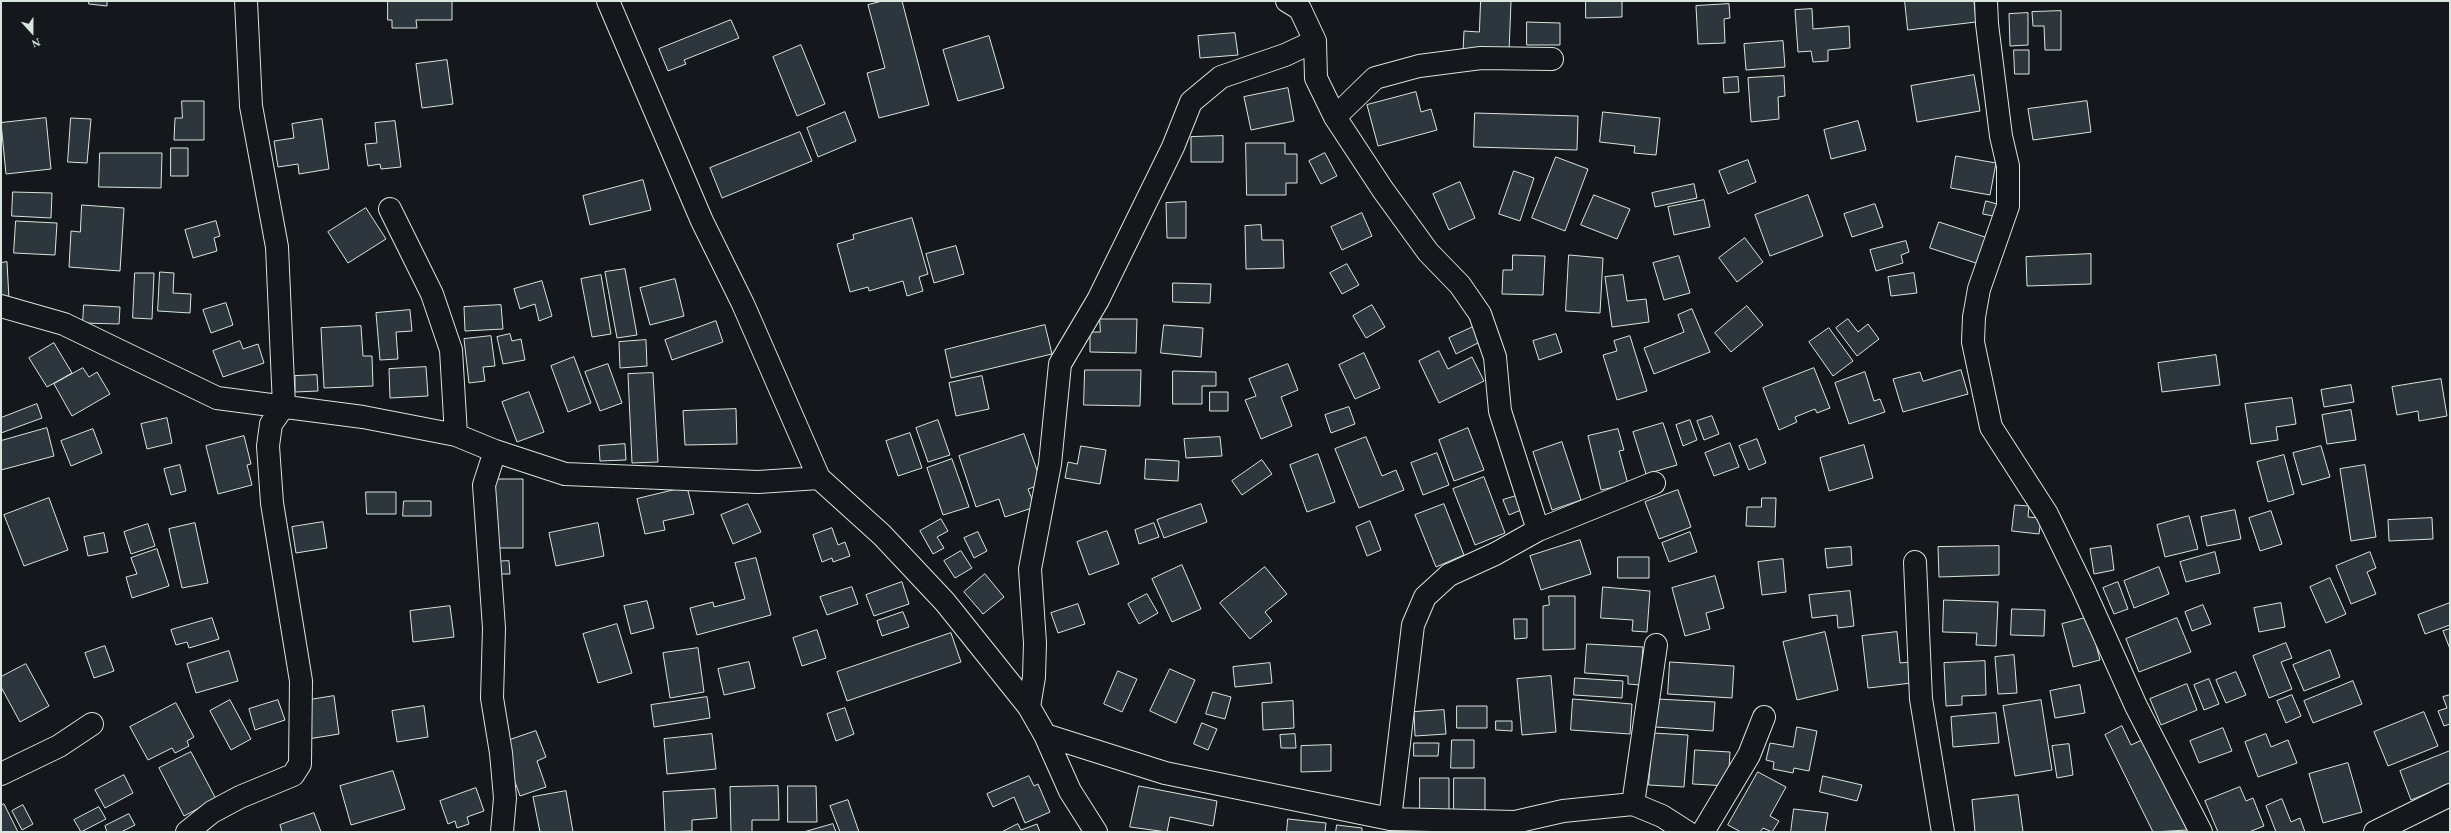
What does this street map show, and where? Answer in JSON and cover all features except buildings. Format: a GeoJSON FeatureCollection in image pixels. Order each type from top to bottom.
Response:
{"type":"FeatureCollection","features":[{"type":"Feature","properties":{"kind":"street"},"geometry":{"type":"LineString","coordinates":[[188,832],[212,812],[240,796],[294,775],[300,764],[301,681],[272,503],[268,446],[271,424],[284,406],[277,247],[251,106],[246,1]]}},
{"type":"Feature","properties":{"kind":"street"},"geometry":{"type":"LineString","coordinates":[[608,1],[702,221],[743,304],[819,478],[882,535],[939,597],[1029,707],[1045,735],[1070,791],[1096,832]]}},
{"type":"Feature","properties":{"kind":"street"},"geometry":{"type":"LineString","coordinates":[[1287,1],[1300,9],[1316,41],[1316,78],[1335,117],[1383,190],[1428,252],[1460,285],[1480,314],[1494,357],[1500,411],[1538,530]]}},
{"type":"Feature","properties":{"kind":"street"},"geometry":{"type":"LineString","coordinates":[[1986,1],[1987,24],[1998,114],[2008,166],[2008,206],[1979,289],[1974,317],[1973,342],[1991,427],[2047,514],[2083,588],[2136,706],[2201,832]]}},
{"type":"Feature","properties":{"kind":"street"},"geometry":{"type":"LineString","coordinates":[[1029,707],[1034,677],[1035,643],[1030,569],[1050,464],[1060,364],[1098,300],[1173,147],[1191,102],[1221,78],[1285,55],[1316,41]]}},
{"type":"Feature","properties":{"kind":"street"},"geometry":{"type":"LineString","coordinates":[[1335,117],[1375,78],[1419,66],[1481,58],[1552,59]]}},
{"type":"Feature","properties":{"kind":"street"},"geometry":{"type":"LineString","coordinates":[[390,209],[432,294],[451,350],[456,435]]}},
{"type":"Feature","properties":{"kind":"street"},"geometry":{"type":"LineString","coordinates":[[1,306],[64,324],[217,398],[363,418],[456,435],[495,451],[565,474],[758,482],[819,478]]}},
{"type":"Feature","properties":{"kind":"street"},"geometry":{"type":"LineString","coordinates":[[495,451],[484,484],[494,628],[492,698],[501,753],[505,798],[502,832]]}},
{"type":"Feature","properties":{"kind":"street"},"geometry":{"type":"LineString","coordinates":[[1397,823],[1412,625],[1424,597],[1449,575],[1495,554],[1538,530],[1654,483]]}},
{"type":"Feature","properties":{"kind":"street"},"geometry":{"type":"LineString","coordinates":[[1914,562],[1921,699],[1943,832]]}},
{"type":"Feature","properties":{"kind":"street"},"geometry":{"type":"LineString","coordinates":[[1633,804],[1656,645]]}},
{"type":"Feature","properties":{"kind":"street"},"geometry":{"type":"LineString","coordinates":[[1703,832],[1749,755],[1764,717]]}},
{"type":"Feature","properties":{"kind":"street"},"geometry":{"type":"LineString","coordinates":[[1,774],[59,746],[92,724]]}},
{"type":"Feature","properties":{"kind":"street"},"geometry":{"type":"LineString","coordinates":[[1045,735],[1165,773],[1397,823],[1515,822],[1563,811],[1633,804],[1661,824],[1688,832]]}},
{"type":"Feature","properties":{"kind":"street"},"geometry":{"type":"LineString","coordinates":[[2376,832],[2450,795]]}}]}
